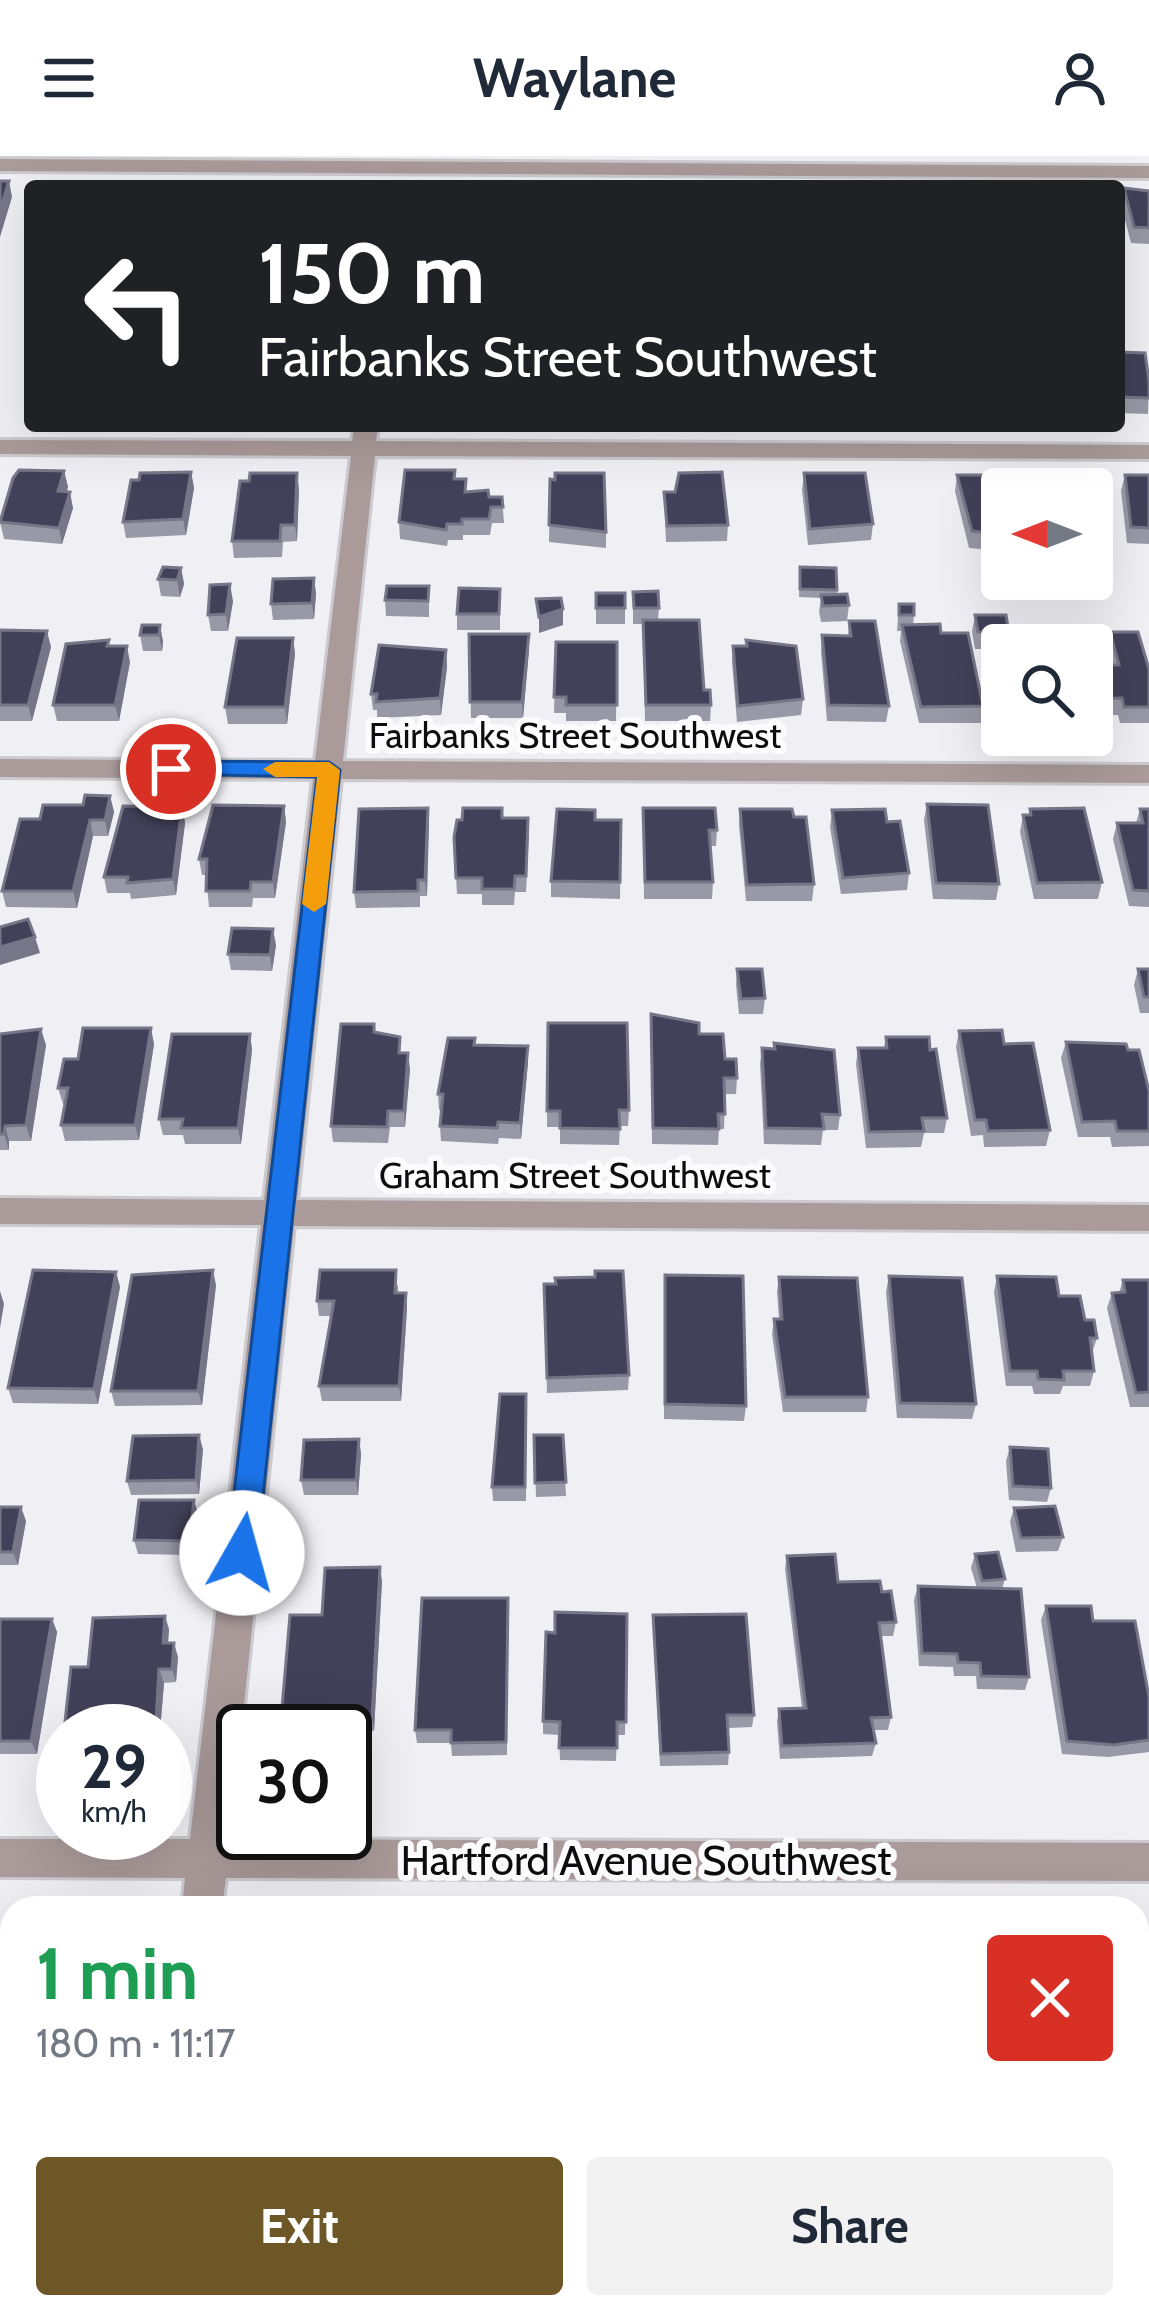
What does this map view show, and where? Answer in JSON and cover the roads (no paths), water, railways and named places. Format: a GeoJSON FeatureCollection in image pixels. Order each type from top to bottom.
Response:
{"type":"FeatureCollection","features":[{"type":"Feature","properties":{"kind":"street"},"geometry":{"type":"LineString","coordinates":[[0,165],[1149,172]]}},
{"type":"Feature","properties":{"kind":"street"},"geometry":{"type":"LineString","coordinates":[[0,447],[365,438],[1149,452]]}},
{"type":"Feature","properties":{"kind":"street"},"geometry":{"type":"LineString","coordinates":[[203,1896],[365,438]]}},
{"type":"Feature","properties":{"kind":"street","name":"Fairbanks Street Southwest"},"geometry":{"type":"LineString","coordinates":[[0,768],[1149,774]]}},
{"type":"Feature","properties":{"kind":"street","name":"Graham Street Southwest"},"geometry":{"type":"LineString","coordinates":[[0,1211],[1149,1218]]}},
{"type":"Feature","properties":{"kind":"street","name":"Hartford Avenue Southwest"},"geometry":{"type":"LineString","coordinates":[[0,1858],[1149,1862]]}}]}
